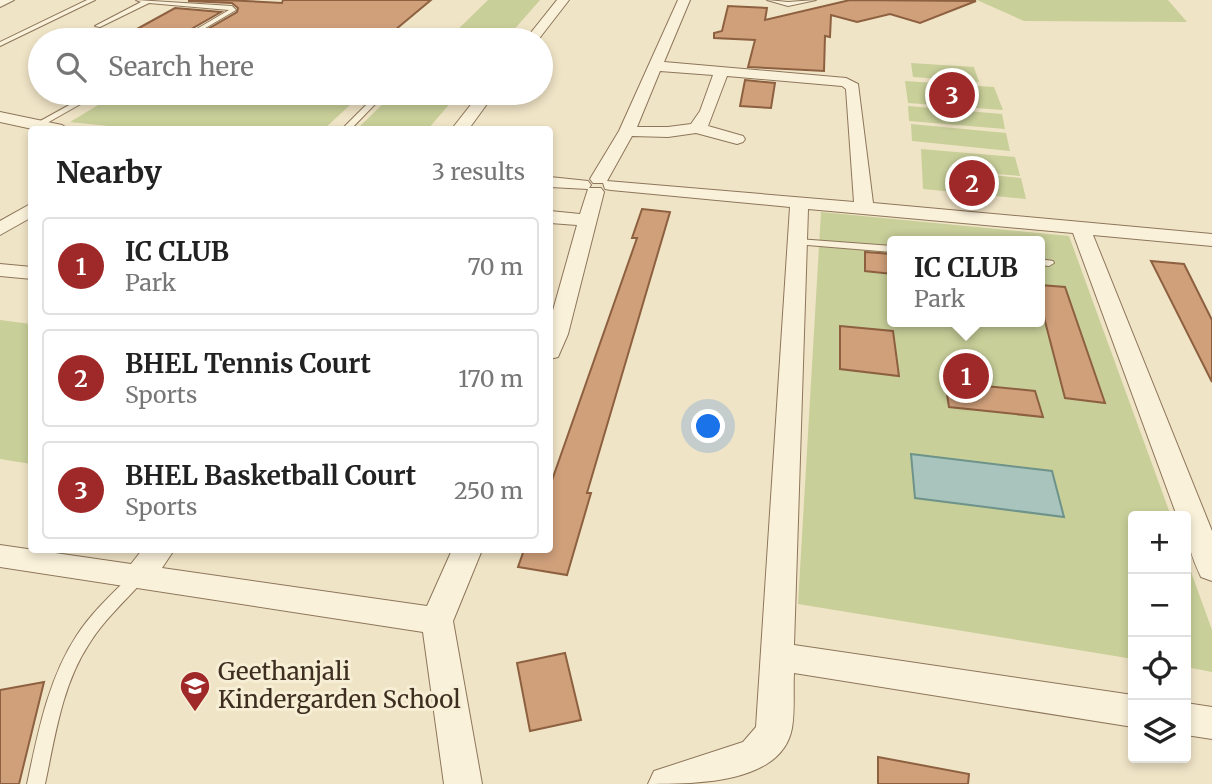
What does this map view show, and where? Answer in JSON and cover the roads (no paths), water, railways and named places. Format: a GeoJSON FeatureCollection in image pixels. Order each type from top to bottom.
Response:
{"type":"FeatureCollection","features":[{"type":"Feature","properties":{"kind":"street"},"geometry":{"type":"LineString","coordinates":[[0,3],[8,0]]}},
{"type":"Feature","properties":{"kind":"street"},"geometry":{"type":"LineString","coordinates":[[541,28],[563,0]]}},
{"type":"Feature","properties":{"kind":"street"},"geometry":{"type":"LineString","coordinates":[[553,336],[597,185],[627,131],[684,0]]}},
{"type":"Feature","properties":{"kind":"street"},"geometry":{"type":"LineString","coordinates":[[656,66],[846,82],[853,87],[864,208]]}},
{"type":"Feature","properties":{"kind":"street"},"geometry":{"type":"LineString","coordinates":[[696,128],[703,121],[722,71]]}},
{"type":"Feature","properties":{"kind":"street"},"geometry":{"type":"LineString","coordinates":[[462,126],[479,105]]}},
{"type":"Feature","properties":{"kind":"street"},"geometry":{"type":"LineString","coordinates":[[2,119],[42,126]]}},
{"type":"Feature","properties":{"kind":"street"},"geometry":{"type":"LineString","coordinates":[[627,131],[677,132],[696,128],[737,139]]}},
{"type":"Feature","properties":{"kind":"street"},"geometry":{"type":"LineString","coordinates":[[553,182],[1212,240]]}},
{"type":"Feature","properties":{"kind":"street"},"geometry":{"type":"LineString","coordinates":[[667,784],[754,756],[765,746],[774,730],[799,202]]}},
{"type":"Feature","properties":{"kind":"street"},"geometry":{"type":"LineString","coordinates":[[0,229],[28,211]]}},
{"type":"Feature","properties":{"kind":"street"},"geometry":{"type":"LineString","coordinates":[[553,217],[588,220]]}},
{"type":"Feature","properties":{"kind":"street"},"geometry":{"type":"LineString","coordinates":[[1081,228],[1212,569]]}},
{"type":"Feature","properties":{"kind":"street"},"geometry":{"type":"LineString","coordinates":[[0,270],[28,273]]}},
{"type":"Feature","properties":{"kind":"street"},"geometry":{"type":"LineString","coordinates":[[137,578],[157,553]]}},
{"type":"Feature","properties":{"kind":"street"},"geometry":{"type":"LineString","coordinates":[[463,784],[438,621],[466,553]]}},
{"type":"Feature","properties":{"kind":"street"},"geometry":{"type":"LineString","coordinates":[[0,556],[438,621]]}},
{"type":"Feature","properties":{"kind":"street"},"geometry":{"type":"LineString","coordinates":[[779,657],[1128,710]]}},
{"type":"Feature","properties":{"kind":"street"},"geometry":{"type":"LineString","coordinates":[[1191,720],[1212,723]]}},
{"type":"Feature","properties":{"kind":"lane"},"geometry":{"type":"LineString","coordinates":[[33,28],[92,0]]}},
{"type":"Feature","properties":{"kind":"lane"},"geometry":{"type":"LineString","coordinates":[[139,0],[232,8],[233,10],[205,28]]}},
{"type":"Feature","properties":{"kind":"lane"},"geometry":{"type":"LineString","coordinates":[[770,0],[794,4],[813,0]]}},
{"type":"Feature","properties":{"kind":"lane"},"geometry":{"type":"LineString","coordinates":[[99,26],[149,1]]}},
{"type":"Feature","properties":{"kind":"lane"},"geometry":{"type":"LineString","coordinates":[[0,44],[28,31]]}},
{"type":"Feature","properties":{"kind":"lane"},"geometry":{"type":"LineString","coordinates":[[37,125],[74,105]]}},
{"type":"Feature","properties":{"kind":"lane"},"geometry":{"type":"LineString","coordinates":[[349,126],[370,105]]}},
{"type":"Feature","properties":{"kind":"lane"},"geometry":{"type":"LineString","coordinates":[[798,242],[887,249]]}},
{"type":"Feature","properties":{"kind":"lane"},"geometry":{"type":"LineString","coordinates":[[36,784],[52,712],[71,662],[95,623],[137,578]]}},
{"type":"Feature","properties":{"kind":"water"},"geometry":{"type":"Polygon","coordinates":[[[911,454],[1052,471],[1064,517],[915,498],[911,454]]]}},
{"type":"Feature","properties":{"kind":"place","name":"BHEL Basketball Court"},"geometry":{"type":"Point","coordinates":[952,95]}},
{"type":"Feature","properties":{"kind":"place","name":"BHEL Tennis Court"},"geometry":{"type":"Point","coordinates":[972,183]}},
{"type":"Feature","properties":{"kind":"place","name":"IC CLUB"},"geometry":{"type":"Point","coordinates":[966,376]}},
{"type":"Feature","properties":{"kind":"place","name":"Geethanjali Kindergarden School"},"geometry":{"type":"Point","coordinates":[195,713]}}]}
